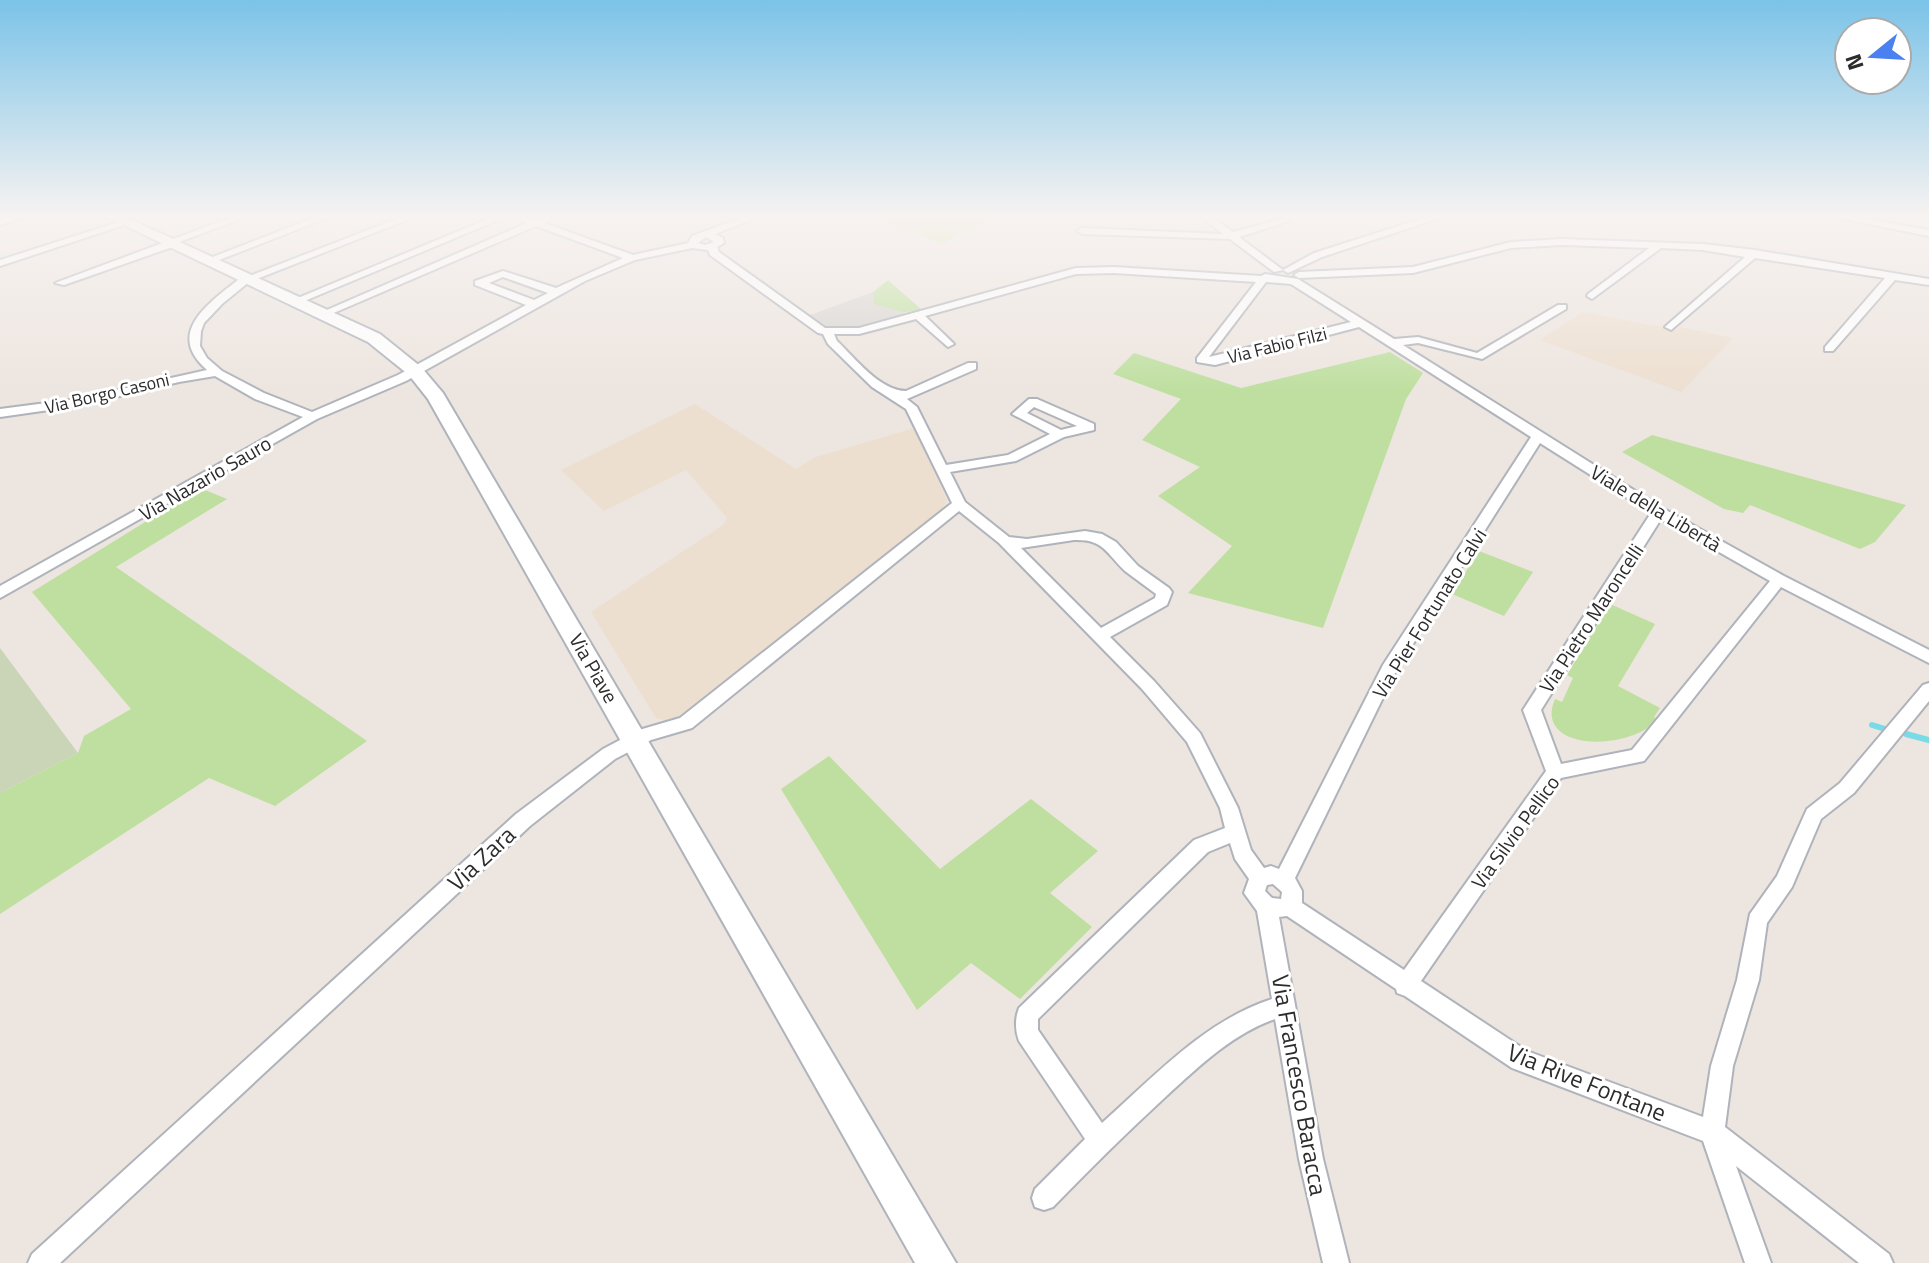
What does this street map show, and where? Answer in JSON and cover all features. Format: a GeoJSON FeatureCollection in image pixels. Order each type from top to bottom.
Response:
{"type":"FeatureCollection","features":[{"type":"Feature","properties":{"kind":"street"},"geometry":{"type":"LineString","coordinates":[[60,283],[83,275]]}},
{"type":"Feature","properties":{"kind":"street","name":"Via Piave"},"geometry":{"type":"LineString","coordinates":[[243,275],[374,338],[415,371],[451,417],[937,1263]]}},
{"type":"Feature","properties":{"kind":"street"},"geometry":{"type":"LineString","coordinates":[[214,373],[195,346],[195,331],[214,306],[258,275]]}},
{"type":"Feature","properties":{"kind":"street"},"geometry":{"type":"LineString","coordinates":[[298,300],[359,275]]}},
{"type":"Feature","properties":{"kind":"street"},"geometry":{"type":"LineString","coordinates":[[325,313],[414,275]]}},
{"type":"Feature","properties":{"kind":"street"},"geometry":{"type":"LineString","coordinates":[[500,275],[479,283],[534,304]]}},
{"type":"Feature","properties":{"kind":"street"},"geometry":{"type":"LineString","coordinates":[[506,275],[557,292]]}},
{"type":"Feature","properties":{"kind":"street","name":"Via Nazario Sauro"},"geometry":{"type":"LineString","coordinates":[[0,593],[313,416],[415,371],[534,304],[595,275]]}},
{"type":"Feature","properties":{"kind":"street"},"geometry":{"type":"LineString","coordinates":[[742,275],[828,333],[832,342],[869,378],[897,395],[916,413],[959,504],[1004,540],[1148,685],[1194,738],[1213,771],[1242,853],[1259,878]]}},
{"type":"Feature","properties":{"kind":"street"},"geometry":{"type":"LineString","coordinates":[[828,333],[851,333],[1062,275]]}},
{"type":"Feature","properties":{"kind":"street","name":"Viale della Libertà"},"geometry":{"type":"LineString","coordinates":[[1283,275],[1659,512],[1779,580],[1929,657]]}},
{"type":"Feature","properties":{"kind":"street","name":"Via Fabio Filzi"},"geometry":{"type":"LineString","coordinates":[[1283,275],[1201,360],[1215,361],[1361,323]]}},
{"type":"Feature","properties":{"kind":"street"},"geometry":{"type":"LineString","coordinates":[[1592,296],[1620,275]]}},
{"type":"Feature","properties":{"kind":"street"},"geometry":{"type":"LineString","coordinates":[[1671,327],[1730,275]]}},
{"type":"Feature","properties":{"kind":"street"},"geometry":{"type":"LineString","coordinates":[[1874,275],[1929,282]]}},
{"type":"Feature","properties":{"kind":"street"},"geometry":{"type":"LineString","coordinates":[[1829,349],[1891,278]]}},
{"type":"Feature","properties":{"kind":"street"},"geometry":{"type":"LineString","coordinates":[[1392,343],[1418,340],[1478,357],[1562,307]]}},
{"type":"Feature","properties":{"kind":"street"},"geometry":{"type":"LineString","coordinates":[[918,315],[948,344]]}},
{"type":"Feature","properties":{"kind":"street"},"geometry":{"type":"LineString","coordinates":[[897,395],[908,395],[972,366]]}},
{"type":"Feature","properties":{"kind":"street","name":"Via Borgo Casoni"},"geometry":{"type":"LineString","coordinates":[[0,413],[36,410],[126,392],[175,377],[214,373],[313,416]]}},
{"type":"Feature","properties":{"kind":"street"},"geometry":{"type":"LineString","coordinates":[[944,469],[1026,454],[1060,434]]}},
{"type":"Feature","properties":{"kind":"street","name":"Via Pier Fortunato Calvi"},"geometry":{"type":"LineString","coordinates":[[1284,880],[1389,669],[1538,436]]}},
{"type":"Feature","properties":{"kind":"street","name":"Via Zara"},"geometry":{"type":"LineString","coordinates":[[41,1263],[523,820],[636,739],[686,723],[959,504]]}},
{"type":"Feature","properties":{"kind":"street","name":"Via Pietro Maroncelli"},"geometry":{"type":"LineString","coordinates":[[1555,772],[1532,710],[1659,512]]}},
{"type":"Feature","properties":{"kind":"street"},"geometry":{"type":"LineString","coordinates":[[1004,540],[1020,545],[1071,535],[1093,536],[1109,544],[1128,566],[1164,592],[1162,601],[1098,637]]}},
{"type":"Feature","properties":{"kind":"street","name":"Via Silvio Pellico"},"geometry":{"type":"LineString","coordinates":[[1405,986],[1555,772],[1638,756],[1779,580]]}},
{"type":"Feature","properties":{"kind":"street"},"geometry":{"type":"LineString","coordinates":[[1758,1263],[1712,1132],[1722,1066],[1748,980],[1757,920],[1785,881],[1814,814],[1847,788],[1929,689]]}},
{"type":"Feature","properties":{"kind":"street"},"geometry":{"type":"LineString","coordinates":[[1100,1141],[1027,1033],[1027,1015],[1201,846],[1237,832]]}},
{"type":"Feature","properties":{"kind":"street"},"geometry":{"type":"LineString","coordinates":[[1271,875],[1284,880],[1293,890],[1278,906],[1254,893],[1259,878],[1271,875]]}},
{"type":"Feature","properties":{"kind":"street","name":"Via Rive Fontane"},"geometry":{"type":"LineString","coordinates":[[1278,906],[1520,1060],[1712,1132],[1880,1263]]}},
{"type":"Feature","properties":{"kind":"street","name":"Via Francesco Baracca"},"geometry":{"type":"LineString","coordinates":[[1278,906],[1285,1005],[1311,1159],[1336,1263]]}},
{"type":"Feature","properties":{"kind":"street"},"geometry":{"type":"LineString","coordinates":[[1044,1198],[1100,1141],[1224,1034],[1264,1010],[1285,1005]]}},
{"type":"Feature","properties":{"kind":"shaded area"},"geometry":{"type":"Polygon","coordinates":[[[873,292],[874,304],[909,314],[857,328],[829,328],[810,315],[873,292]]]}},
{"type":"Feature","properties":{"kind":"shaded area"},"geometry":{"type":"Polygon","coordinates":[[[1583,312],[1733,338],[1681,392],[1540,340],[1583,312]]]}},
{"type":"Feature","properties":{"kind":"shaded area"},"geometry":{"type":"Polygon","coordinates":[[[695,404],[796,469],[816,457],[918,427],[933,454],[928,458],[947,500],[941,512],[922,529],[682,719],[667,721],[656,718],[591,612],[723,525],[727,518],[686,470],[604,511],[561,470],[695,404]]]}},
{"type":"Feature","properties":{"kind":"green space"},"geometry":{"type":"Polygon","coordinates":[[[888,280],[922,310],[898,313],[874,304],[873,292],[888,280]]]}},
{"type":"Feature","properties":{"kind":"green space"},"geometry":{"type":"Polygon","coordinates":[[[1390,352],[1423,373],[1406,399],[1323,628],[1188,593],[1232,546],[1158,496],[1200,467],[1142,440],[1181,399],[1113,374],[1134,353],[1241,388],[1390,352]]]}},
{"type":"Feature","properties":{"kind":"green space"},"geometry":{"type":"Polygon","coordinates":[[[1652,435],[1906,505],[1875,542],[1860,549],[1750,505],[1743,513],[1724,509],[1622,452],[1652,435]]]}},
{"type":"Feature","properties":{"kind":"green space"},"geometry":{"type":"Polygon","coordinates":[[[200,488],[227,499],[116,567],[367,741],[275,806],[209,778],[0,914],[0,793],[78,753],[84,736],[131,709],[32,592],[200,488]]]}},
{"type":"Feature","properties":{"kind":"green space"},"geometry":{"type":"Polygon","coordinates":[[[1479,551],[1533,572],[1504,616],[1452,594],[1479,551]]]}},
{"type":"Feature","properties":{"kind":"green space"},"geometry":{"type":"Polygon","coordinates":[[[1610,604],[1655,624],[1618,686],[1660,708],[1654,717],[1658,720],[1643,731],[1625,738],[1586,741],[1569,737],[1557,728],[1552,716],[1555,699],[1562,702],[1573,678],[1567,675],[1610,604]]]}},
{"type":"Feature","properties":{"kind":"green space"},"geometry":{"type":"Polygon","coordinates":[[[0,648],[78,753],[0,793],[0,648]]]}},
{"type":"Feature","properties":{"kind":"green space"},"geometry":{"type":"Polygon","coordinates":[[[829,756],[940,869],[1031,799],[1098,851],[1050,893],[1092,927],[1020,999],[971,963],[917,1010],[781,789],[829,756]]]}},
{"type":"Feature","properties":{"kind":"waterway"},"geometry":{"type":"LineString","coordinates":[[1872,725],[1885,729]]}},
{"type":"Feature","properties":{"kind":"waterway"},"geometry":{"type":"LineString","coordinates":[[1906,734],[1929,740]]}}]}
